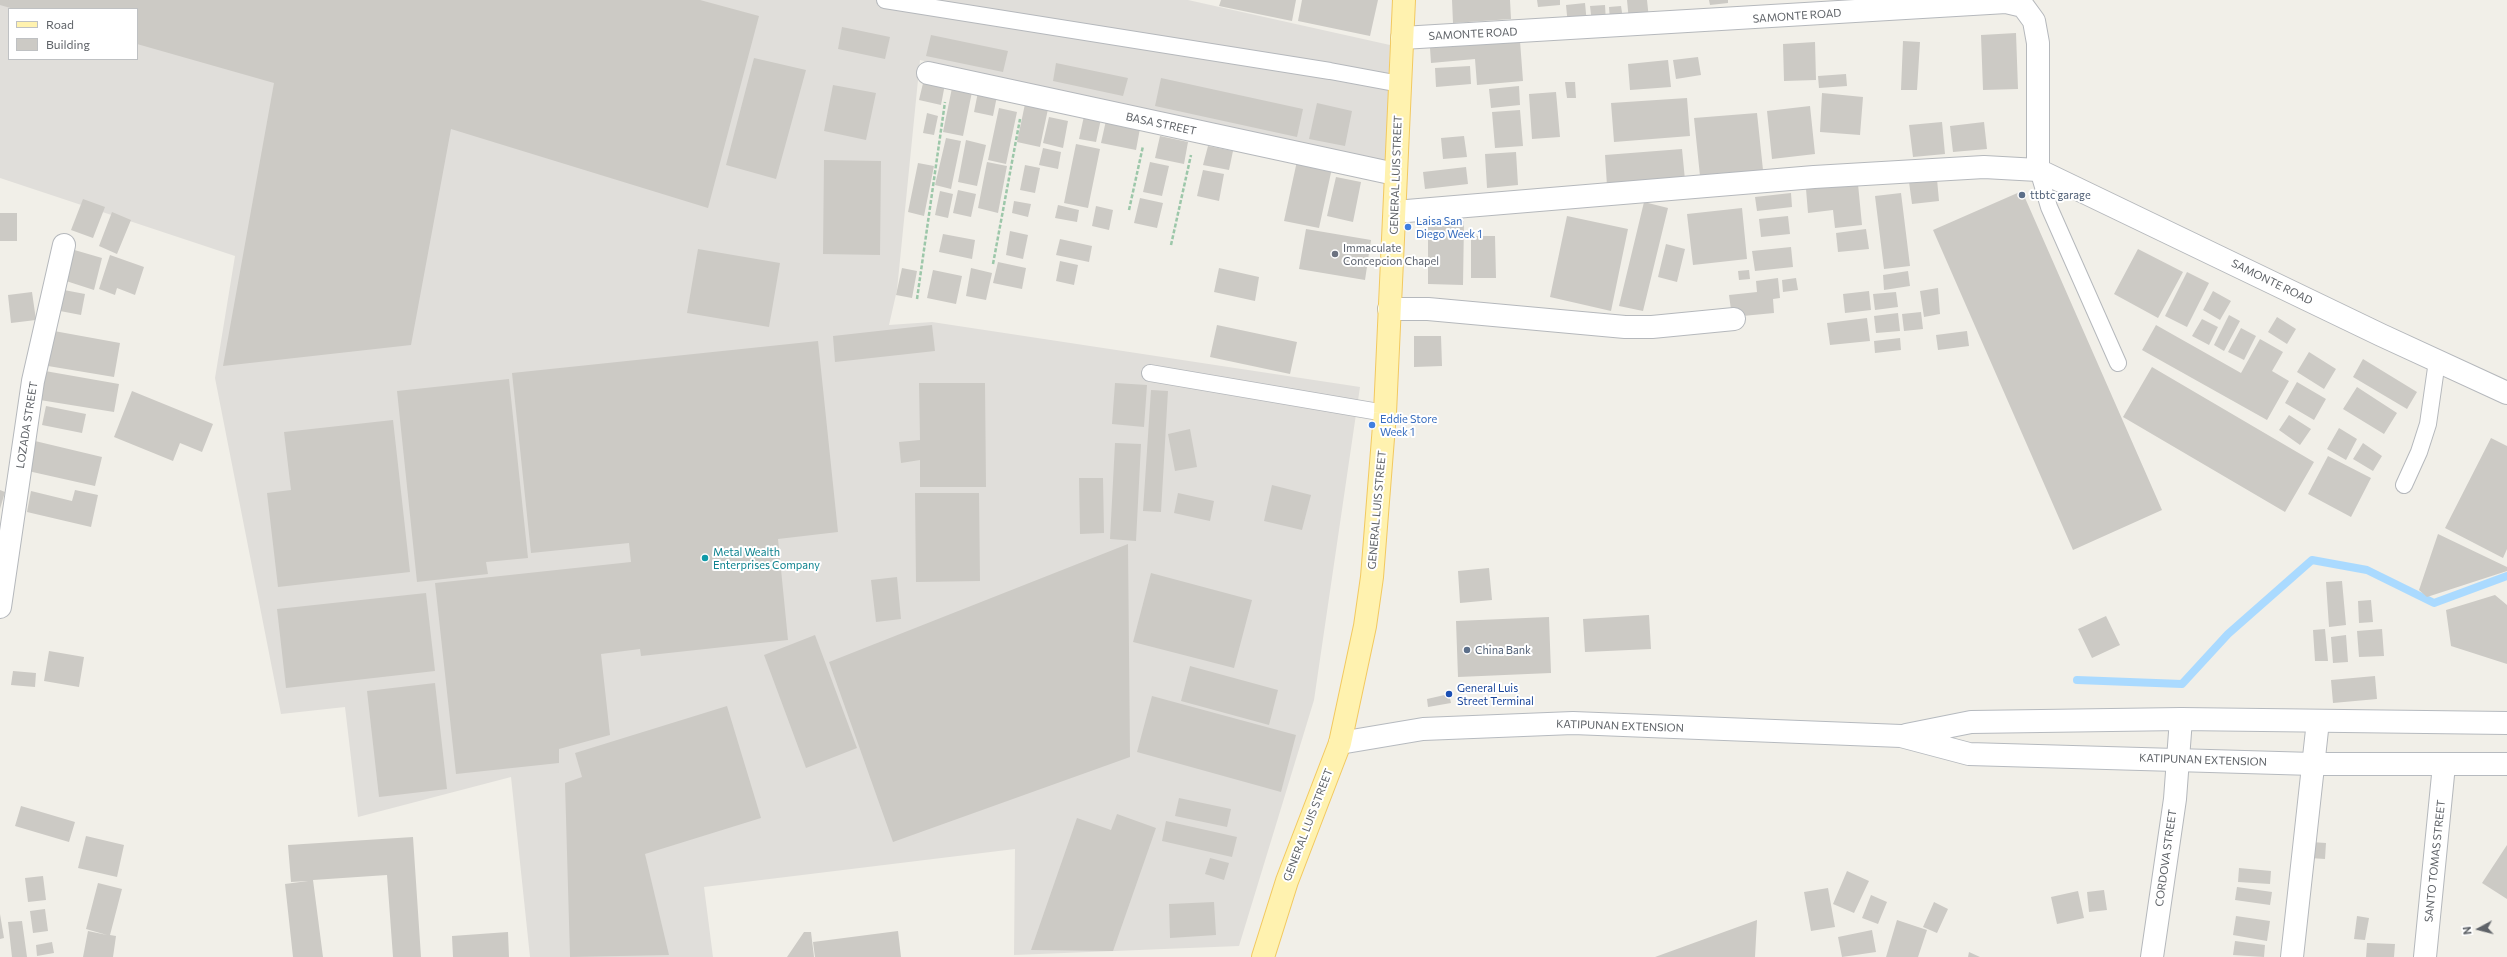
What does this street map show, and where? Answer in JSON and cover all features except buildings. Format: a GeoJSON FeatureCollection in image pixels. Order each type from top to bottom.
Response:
{"type":"FeatureCollection","features":[{"type":"Feature","properties":{"kind":"main road","name":"GENERAL LUIS STREET"},"geometry":{"type":"LineString","coordinates":[[1263,957],[1287,881],[1340,743],[1365,626],[1372,577],[1385,413],[1404,0]]}},
{"type":"Feature","properties":{"kind":"street","name":"SAMONTE ROAD"},"geometry":{"type":"LineString","coordinates":[[1402,38],[2006,2],[2023,6],[2034,21],[2038,43],[2038,170]]}},
{"type":"Feature","properties":{"kind":"street","name":"BASA STREET"},"geometry":{"type":"LineString","coordinates":[[928,73],[1395,174]]}},
{"type":"Feature","properties":{"kind":"street","name":"SAMONTE ROAD"},"geometry":{"type":"LineString","coordinates":[[1395,212],[1814,177],[1984,167],[2038,170],[2507,393]]}},
{"type":"Feature","properties":{"kind":"street","name":"LOZADA STREET"},"geometry":{"type":"LineString","coordinates":[[0,607],[33,381],[64,245]]}},
{"type":"Feature","properties":{"kind":"street"},"geometry":{"type":"LineString","coordinates":[[1389,309],[1428,309],[1625,327],[1652,327],[1734,319]]}},
{"type":"Feature","properties":{"kind":"street","name":"KATIPUNAN EXTENSION"},"geometry":{"type":"LineString","coordinates":[[1901,736],[1971,722],[2182,719],[2507,723]]}},
{"type":"Feature","properties":{"kind":"street","name":"CORDOVA STREET"},"geometry":{"type":"LineString","coordinates":[[2152,957],[2175,799],[2182,719]]}},
{"type":"Feature","properties":{"kind":"street"},"geometry":{"type":"LineString","coordinates":[[2292,957],[2318,721]]}},
{"type":"Feature","properties":{"kind":"street","name":"KATIPUNAN EXTENSION"},"geometry":{"type":"LineString","coordinates":[[1340,743],[1422,730],[1573,724],[1901,736],[1970,754],[2313,764],[2507,764]]}},
{"type":"Feature","properties":{"kind":"street","name":"SANTO TOMAS STREET"},"geometry":{"type":"LineString","coordinates":[[2425,957],[2444,765]]}},
{"type":"Feature","properties":{"kind":"lane"},"geometry":{"type":"LineString","coordinates":[[885,0],[1330,71],[1400,84]]}},
{"type":"Feature","properties":{"kind":"lane"},"geometry":{"type":"LineString","coordinates":[[2038,170],[2049,207],[2118,363]]}},
{"type":"Feature","properties":{"kind":"lane"},"geometry":{"type":"LineString","coordinates":[[2404,485],[2419,452],[2428,424],[2437,361]]}},
{"type":"Feature","properties":{"kind":"lane"},"geometry":{"type":"LineString","coordinates":[[1150,373],[1385,413]]}},
{"type":"Feature","properties":{"kind":"path"},"geometry":{"type":"LineString","coordinates":[[917,299],[949,78]]}},
{"type":"Feature","properties":{"kind":"path"},"geometry":{"type":"LineString","coordinates":[[993,264],[1024,94]]}},
{"type":"Feature","properties":{"kind":"path"},"geometry":{"type":"LineString","coordinates":[[1129,210],[1148,121]]}},
{"type":"Feature","properties":{"kind":"path"},"geometry":{"type":"LineString","coordinates":[[1171,245],[1197,131]]}},
{"type":"Feature","properties":{"kind":"shaded area","name":"Metal Wealth Enterprises Company"},"geometry":{"type":"Polygon","coordinates":[[[0,0],[1188,0],[1390,45],[1386,161],[920,60],[897,290],[889,325],[932,322],[1360,387],[1314,700],[1239,946],[1014,955],[1015,849],[704,887],[713,957],[530,957],[511,777],[358,817],[345,707],[281,714],[215,378],[235,256],[0,178],[0,0]]]}},
{"type":"Feature","properties":{"kind":"waterway"},"geometry":{"type":"LineString","coordinates":[[2077,680],[2182,684],[2228,634],[2312,560],[2367,570],[2434,603],[2507,576]]}},
{"type":"Feature","properties":{"kind":"place","name":"ttbtc garage"},"geometry":{"type":"Point","coordinates":[2022,195]}},
{"type":"Feature","properties":{"kind":"place","name":"Laisa San Diego Week 1"},"geometry":{"type":"Point","coordinates":[1408,227]}},
{"type":"Feature","properties":{"kind":"place","name":"Immaculate Concepcion Chapel"},"geometry":{"type":"Point","coordinates":[1335,254]}},
{"type":"Feature","properties":{"kind":"place","name":"Eddie Store Week 1"},"geometry":{"type":"Point","coordinates":[1372,425]}},
{"type":"Feature","properties":{"kind":"place","name":"Metal Wealth Enterprises Company"},"geometry":{"type":"Point","coordinates":[705,558]}},
{"type":"Feature","properties":{"kind":"place","name":"China Bank"},"geometry":{"type":"Point","coordinates":[1467,650]}},
{"type":"Feature","properties":{"kind":"place","name":"General Luis Street Terminal"},"geometry":{"type":"Point","coordinates":[1449,694]}}]}
